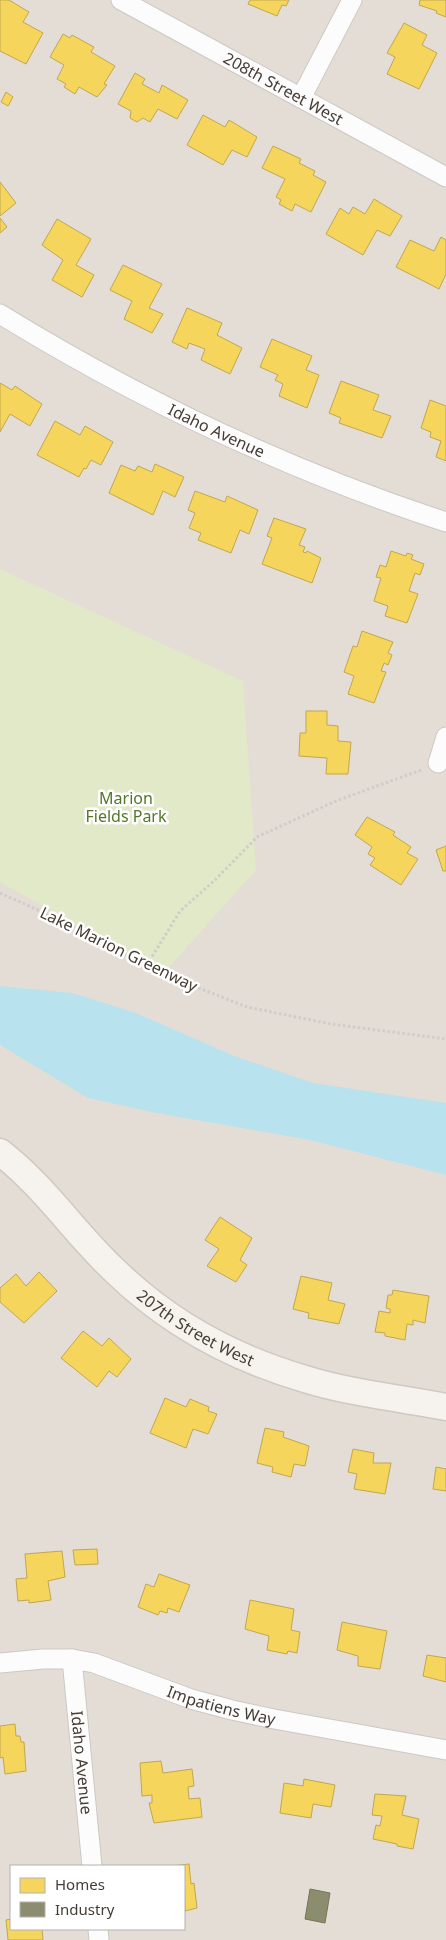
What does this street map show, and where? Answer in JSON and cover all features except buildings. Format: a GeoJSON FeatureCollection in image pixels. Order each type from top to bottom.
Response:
{"type":"FeatureCollection","features":[{"type":"Feature","properties":{"kind":"street","name":"208th Street West"},"geometry":{"type":"LineString","coordinates":[[121,0],[446,177]]}},
{"type":"Feature","properties":{"kind":"street"},"geometry":{"type":"LineString","coordinates":[[301,98],[352,0]]}},
{"type":"Feature","properties":{"kind":"street","name":"Idaho Avenue"},"geometry":{"type":"LineString","coordinates":[[0,314],[96,371],[222,435],[353,489],[446,522]]}},
{"type":"Feature","properties":{"kind":"street"},"geometry":{"type":"LineString","coordinates":[[438,764],[446,737]]}},
{"type":"Feature","properties":{"kind":"street","name":"207th Street West"},"geometry":{"type":"LineString","coordinates":[[0,1152],[48,1196],[112,1269],[141,1295],[206,1339],[270,1368],[307,1380],[446,1407]]}},
{"type":"Feature","properties":{"kind":"street","name":"Impatiens Way"},"geometry":{"type":"LineString","coordinates":[[0,1663],[44,1659],[72,1659],[94,1662],[191,1699],[232,1710],[446,1750]]}},
{"type":"Feature","properties":{"kind":"street","name":"Idaho Avenue"},"geometry":{"type":"LineString","coordinates":[[72,1659],[92,1865]]}},
{"type":"Feature","properties":{"kind":"path"},"geometry":{"type":"LineString","coordinates":[[147,966],[180,911],[215,880],[257,837],[336,802],[438,764]]}},
{"type":"Feature","properties":{"kind":"path","name":"Lake Marion Greenway"},"geometry":{"type":"LineString","coordinates":[[0,893],[58,920],[163,974],[247,1007],[332,1024],[446,1039]]}},
{"type":"Feature","properties":{"kind":"shaded area"},"geometry":{"type":"Polygon","coordinates":[[[0,0],[446,0],[446,1940],[0,1940],[0,0]]]}},
{"type":"Feature","properties":{"kind":"green space","name":"Marion Fields Park"},"geometry":{"type":"Polygon","coordinates":[[[0,569],[243,681],[256,870],[163,974],[0,882],[0,569]]]}},
{"type":"Feature","properties":{"kind":"water"},"geometry":{"type":"Polygon","coordinates":[[[0,986],[72,993],[136,1013],[234,1056],[313,1083],[446,1103],[446,1175],[310,1140],[157,1113],[88,1098],[0,1045],[0,986]]]}}]}
